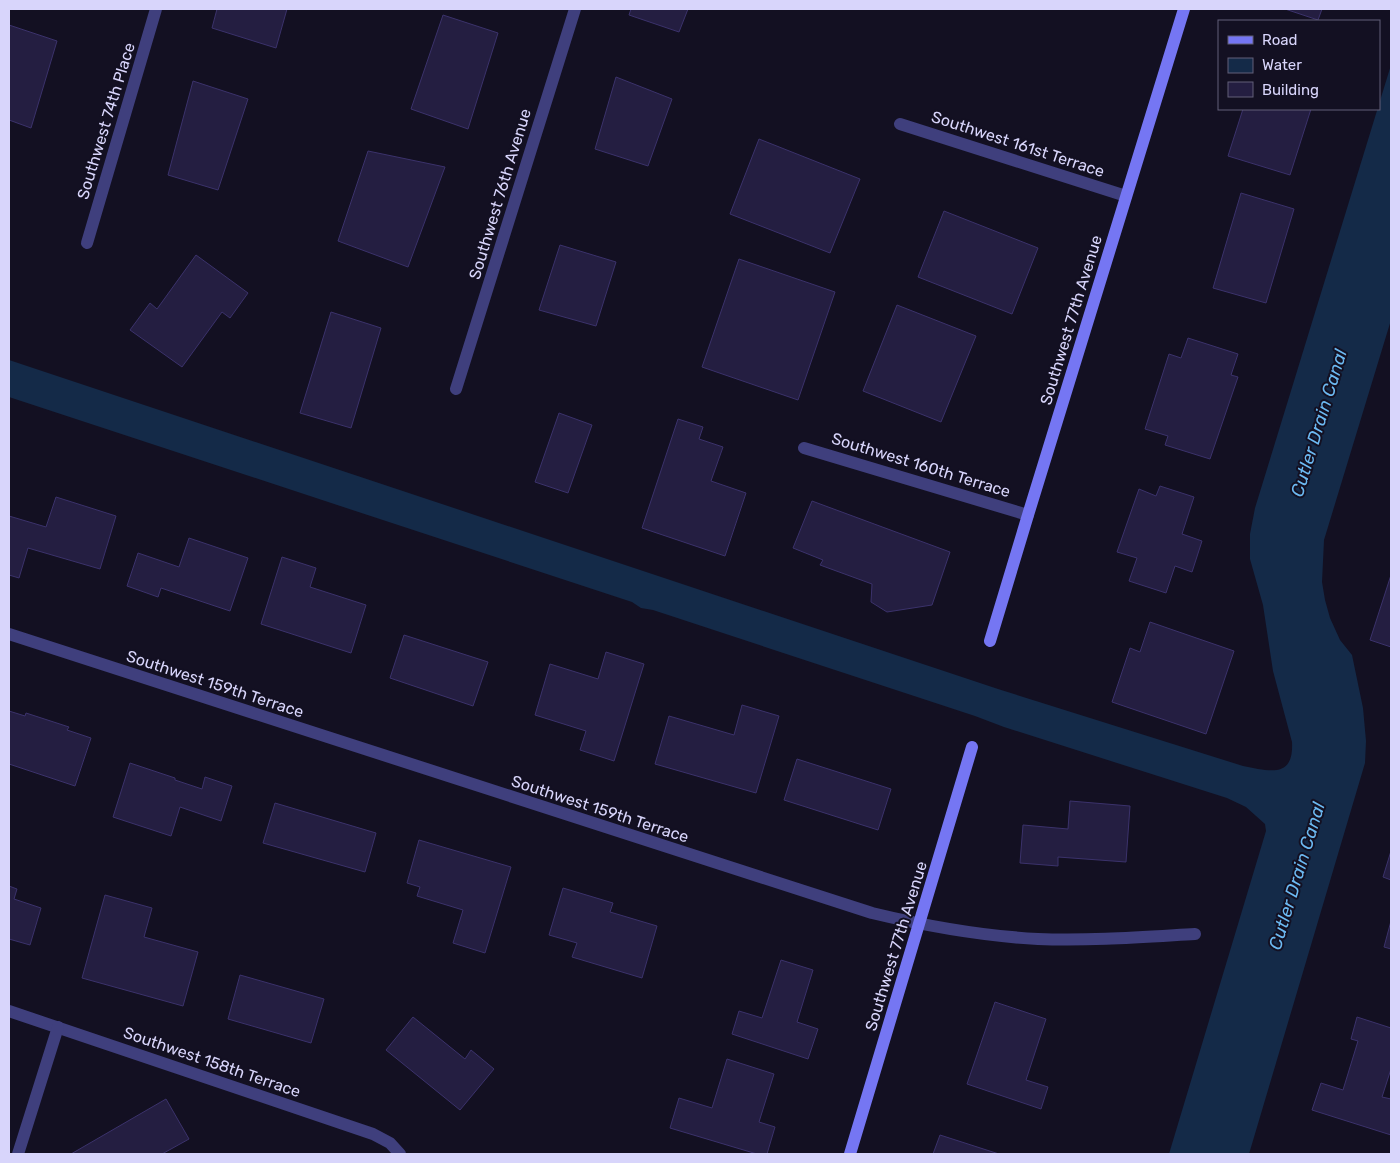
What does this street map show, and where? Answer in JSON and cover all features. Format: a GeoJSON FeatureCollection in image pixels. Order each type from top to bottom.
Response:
{"type":"FeatureCollection","features":[{"type":"Feature","properties":{"kind":"street","name":"Southwest 74th Place"},"geometry":{"type":"LineString","coordinates":[[86,243],[156,9]]}},
{"type":"Feature","properties":{"kind":"street","name":"Southwest 76th Avenue"},"geometry":{"type":"LineString","coordinates":[[456,389],[575,9]]}},
{"type":"Feature","properties":{"kind":"street","name":"Southwest 77th Avenue"},"geometry":{"type":"LineString","coordinates":[[990,641],[1184,9]]}},
{"type":"Feature","properties":{"kind":"street","name":"Southwest 161st Terrace"},"geometry":{"type":"LineString","coordinates":[[900,124],[1126,196]]}},
{"type":"Feature","properties":{"kind":"street","name":"Southwest 160th Terrace"},"geometry":{"type":"LineString","coordinates":[[804,448],[1028,515]]}},
{"type":"Feature","properties":{"kind":"street","name":"Southwest 159th Terrace"},"geometry":{"type":"LineString","coordinates":[[9,634],[872,913],[960,931],[1038,939],[1103,939],[1195,934]]}},
{"type":"Feature","properties":{"kind":"street","name":"Southwest 77th Avenue"},"geometry":{"type":"LineString","coordinates":[[850,1154],[972,747]]}},
{"type":"Feature","properties":{"kind":"street","name":"Southwest 158th Terrace"},"geometry":{"type":"LineString","coordinates":[[9,1011],[373,1134],[390,1143],[400,1154]]}},
{"type":"Feature","properties":{"kind":"street"},"geometry":{"type":"LineString","coordinates":[[18,1154],[58,1027]]}},
{"type":"Feature","properties":{"kind":"water","name":"Cutler Drain Canal"},"geometry":{"type":"Polygon","coordinates":[[[1391,65],[1391,320],[1324,540],[1322,582],[1330,618],[1340,640],[1352,655],[1363,708],[1366,741],[1365,763],[1249,1154],[1169,1154],[1266,831],[1265,824],[1246,807],[1227,798],[1004,727],[653,610],[641,608],[632,602],[9,397],[9,360],[998,689],[1243,766],[1262,770],[1278,770],[1289,762],[1292,754],[1292,742],[1273,671],[1263,605],[1250,559],[1250,534],[1255,508],[1377,110],[1380,110],[1380,101],[1391,65]]]}},
{"type":"Feature","properties":{"kind":"building"},"geometry":{"type":"Polygon","coordinates":[[[217,9],[287,9],[276,48],[212,28],[217,9]]]}},
{"type":"Feature","properties":{"kind":"building"},"geometry":{"type":"Polygon","coordinates":[[[631,9],[688,9],[679,32],[629,15],[631,9]]]}},
{"type":"Feature","properties":{"kind":"building"},"geometry":{"type":"Polygon","coordinates":[[[1285,9],[1322,9],[1318,20],[1285,9]]]}},
{"type":"Feature","properties":{"kind":"building"},"geometry":{"type":"Polygon","coordinates":[[[443,15],[498,33],[468,129],[411,109],[443,15]]]}},
{"type":"Feature","properties":{"kind":"building"},"geometry":{"type":"Polygon","coordinates":[[[9,25],[57,41],[31,128],[9,120],[9,25]]]}},
{"type":"Feature","properties":{"kind":"building"},"geometry":{"type":"Polygon","coordinates":[[[616,77],[672,99],[648,166],[595,149],[616,77]]]}},
{"type":"Feature","properties":{"kind":"building"},"geometry":{"type":"Polygon","coordinates":[[[193,81],[248,99],[218,190],[168,175],[193,81]]]}},
{"type":"Feature","properties":{"kind":"building"},"geometry":{"type":"Polygon","coordinates":[[[1243,110],[1311,110],[1290,175],[1228,156],[1243,110]]]}},
{"type":"Feature","properties":{"kind":"building"},"geometry":{"type":"Polygon","coordinates":[[[759,139],[860,179],[830,253],[730,214],[759,139]]]}},
{"type":"Feature","properties":{"kind":"building"},"geometry":{"type":"Polygon","coordinates":[[[368,151],[445,167],[408,267],[338,241],[368,151]]]}},
{"type":"Feature","properties":{"kind":"building"},"geometry":{"type":"Polygon","coordinates":[[[1241,193],[1294,209],[1266,303],[1213,288],[1241,193]]]}},
{"type":"Feature","properties":{"kind":"building"},"geometry":{"type":"Polygon","coordinates":[[[944,211],[1038,248],[1012,314],[918,277],[944,211]]]}},
{"type":"Feature","properties":{"kind":"building"},"geometry":{"type":"Polygon","coordinates":[[[560,245],[616,262],[596,326],[539,310],[560,245]]]}},
{"type":"Feature","properties":{"kind":"building"},"geometry":{"type":"Polygon","coordinates":[[[196,255],[248,293],[230,318],[222,312],[182,367],[130,330],[150,303],[157,309],[196,255]]]}},
{"type":"Feature","properties":{"kind":"building"},"geometry":{"type":"Polygon","coordinates":[[[739,259],[835,292],[798,400],[702,367],[739,259]]]}},
{"type":"Feature","properties":{"kind":"building"},"geometry":{"type":"Polygon","coordinates":[[[897,305],[976,336],[941,422],[863,391],[897,305]]]}},
{"type":"Feature","properties":{"kind":"building"},"geometry":{"type":"Polygon","coordinates":[[[331,312],[381,328],[351,428],[300,413],[331,312]]]}},
{"type":"Feature","properties":{"kind":"building"},"geometry":{"type":"Polygon","coordinates":[[[1188,338],[1238,354],[1231,375],[1238,377],[1210,459],[1165,445],[1168,436],[1145,429],[1169,354],[1181,358],[1188,338]]]}},
{"type":"Feature","properties":{"kind":"building"},"geometry":{"type":"Polygon","coordinates":[[[559,413],[592,425],[568,493],[535,482],[559,413]]]}},
{"type":"Feature","properties":{"kind":"building"},"geometry":{"type":"Polygon","coordinates":[[[678,419],[703,427],[699,439],[723,447],[711,481],[746,493],[725,556],[642,528],[678,419]]]}},
{"type":"Feature","properties":{"kind":"building"},"geometry":{"type":"Polygon","coordinates":[[[1160,486],[1194,497],[1182,534],[1202,541],[1192,572],[1175,566],[1166,593],[1129,581],[1137,558],[1117,552],[1139,489],[1156,496],[1160,486]]]}},
{"type":"Feature","properties":{"kind":"building"},"geometry":{"type":"Polygon","coordinates":[[[56,497],[116,516],[100,569],[28,548],[19,578],[9,575],[9,516],[46,527],[56,497]]]}},
{"type":"Feature","properties":{"kind":"building"},"geometry":{"type":"Polygon","coordinates":[[[812,501],[950,552],[932,605],[887,612],[871,602],[872,584],[820,565],[823,560],[793,548],[812,501]]]}},
{"type":"Feature","properties":{"kind":"building"},"geometry":{"type":"Polygon","coordinates":[[[189,538],[248,558],[230,611],[161,588],[158,597],[127,586],[138,553],[179,567],[189,538]]]}},
{"type":"Feature","properties":{"kind":"building"},"geometry":{"type":"Polygon","coordinates":[[[282,557],[316,568],[310,587],[366,605],[351,653],[261,624],[282,557]]]}},
{"type":"Feature","properties":{"kind":"building"},"geometry":{"type":"Polygon","coordinates":[[[1391,575],[1391,647],[1370,640],[1391,575]]]}},
{"type":"Feature","properties":{"kind":"building"},"geometry":{"type":"Polygon","coordinates":[[[1150,622],[1234,651],[1206,734],[1112,702],[1130,648],[1140,652],[1150,622]]]}},
{"type":"Feature","properties":{"kind":"building"},"geometry":{"type":"Polygon","coordinates":[[[404,635],[488,662],[473,706],[390,678],[404,635]]]}},
{"type":"Feature","properties":{"kind":"building"},"geometry":{"type":"Polygon","coordinates":[[[606,652],[644,664],[614,761],[580,750],[586,731],[535,715],[550,664],[598,679],[606,652]]]}},
{"type":"Feature","properties":{"kind":"building"},"geometry":{"type":"Polygon","coordinates":[[[742,705],[779,716],[756,793],[655,764],[669,716],[734,735],[742,705]]]}},
{"type":"Feature","properties":{"kind":"building"},"geometry":{"type":"Polygon","coordinates":[[[9,711],[25,716],[26,713],[69,727],[67,730],[91,738],[75,786],[9,764],[9,711]]]}},
{"type":"Feature","properties":{"kind":"building"},"geometry":{"type":"Polygon","coordinates":[[[797,759],[891,789],[878,830],[784,800],[797,759]]]}},
{"type":"Feature","properties":{"kind":"building"},"geometry":{"type":"Polygon","coordinates":[[[130,763],[202,789],[205,777],[232,786],[221,821],[180,807],[171,836],[113,817],[130,763]]]}},
{"type":"Feature","properties":{"kind":"building"},"geometry":{"type":"Polygon","coordinates":[[[1070,801],[1130,806],[1126,862],[1058,857],[1058,866],[1020,863],[1023,825],[1068,829],[1070,801]]]}},
{"type":"Feature","properties":{"kind":"building"},"geometry":{"type":"Polygon","coordinates":[[[275,803],[376,833],[365,872],[263,843],[275,803]]]}},
{"type":"Feature","properties":{"kind":"building"},"geometry":{"type":"Polygon","coordinates":[[[419,840],[511,867],[485,953],[453,943],[463,910],[417,896],[420,887],[407,883],[419,840]]]}},
{"type":"Feature","properties":{"kind":"building"},"geometry":{"type":"Polygon","coordinates":[[[1391,851],[1391,880],[1383,877],[1391,851]]]}},
{"type":"Feature","properties":{"kind":"building"},"geometry":{"type":"Polygon","coordinates":[[[9,886],[17,889],[14,899],[41,908],[30,945],[9,939],[9,886]]]}},
{"type":"Feature","properties":{"kind":"building"},"geometry":{"type":"Polygon","coordinates":[[[563,888],[613,903],[610,912],[657,926],[642,978],[572,957],[577,943],[549,935],[563,888]]]}},
{"type":"Feature","properties":{"kind":"building"},"geometry":{"type":"Polygon","coordinates":[[[105,895],[152,908],[144,937],[198,952],[183,1006],[82,978],[105,895]]]}},
{"type":"Feature","properties":{"kind":"building"},"geometry":{"type":"Polygon","coordinates":[[[1391,921],[1391,949],[1384,947],[1391,921]]]}},
{"type":"Feature","properties":{"kind":"building"},"geometry":{"type":"Polygon","coordinates":[[[781,960],[813,970],[797,1022],[818,1029],[808,1059],[732,1034],[739,1011],[762,1018],[781,960]]]}},
{"type":"Feature","properties":{"kind":"building"},"geometry":{"type":"Polygon","coordinates":[[[240,975],[324,999],[311,1043],[228,1019],[240,975]]]}},
{"type":"Feature","properties":{"kind":"building"},"geometry":{"type":"Polygon","coordinates":[[[995,1002],[1046,1019],[1026,1080],[1048,1087],[1041,1109],[967,1084],[995,1002]]]}},
{"type":"Feature","properties":{"kind":"building"},"geometry":{"type":"Polygon","coordinates":[[[413,1017],[465,1059],[471,1050],[494,1069],[460,1110],[386,1050],[413,1017]]]}},
{"type":"Feature","properties":{"kind":"building"},"geometry":{"type":"Polygon","coordinates":[[[1357,1017],[1391,1028],[1391,1069],[1382,1097],[1391,1099],[1391,1135],[1312,1110],[1321,1083],[1343,1090],[1358,1041],[1351,1039],[1357,1017]]]}},
{"type":"Feature","properties":{"kind":"building"},"geometry":{"type":"Polygon","coordinates":[[[727,1059],[774,1074],[759,1122],[775,1127],[767,1154],[757,1154],[670,1128],[679,1098],[712,1108],[727,1059]]]}},
{"type":"Feature","properties":{"kind":"building"},"geometry":{"type":"Polygon","coordinates":[[[166,1099],[189,1139],[162,1154],[71,1154],[166,1099]]]}},
{"type":"Feature","properties":{"kind":"building"},"geometry":{"type":"Polygon","coordinates":[[[940,1135],[999,1154],[933,1154],[940,1135]]]}}]}
